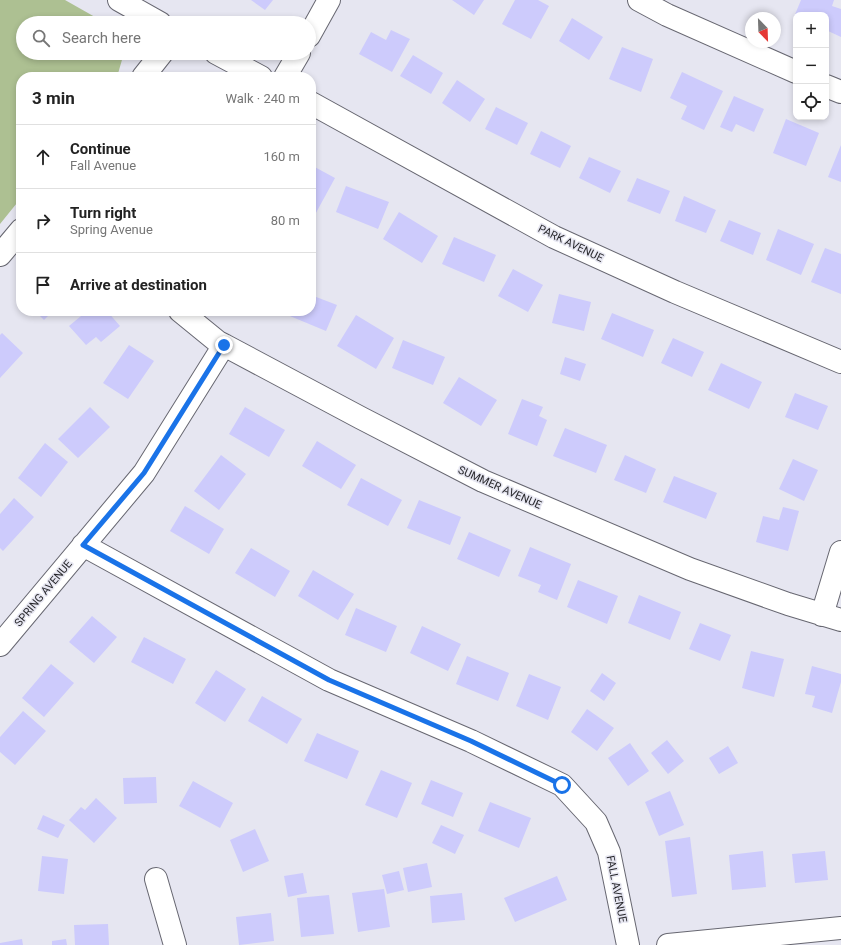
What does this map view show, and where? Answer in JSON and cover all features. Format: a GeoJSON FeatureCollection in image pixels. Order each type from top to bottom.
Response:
{"type":"FeatureCollection","features":[{"type":"Feature","properties":{"kind":"street"},"geometry":{"type":"LineString","coordinates":[[119,0],[148,16]]}},
{"type":"Feature","properties":{"kind":"street"},"geometry":{"type":"LineString","coordinates":[[316,23],[329,0]]}},
{"type":"Feature","properties":{"kind":"street"},"geometry":{"type":"LineString","coordinates":[[639,0],[667,15],[793,71]]}},
{"type":"Feature","properties":{"kind":"street"},"geometry":{"type":"LineString","coordinates":[[147,72],[156,60]]}},
{"type":"Feature","properties":{"kind":"street"},"geometry":{"type":"LineString","coordinates":[[229,60],[252,72]]}},
{"type":"Feature","properties":{"kind":"street"},"geometry":{"type":"LineString","coordinates":[[289,72],[295,60]]}},
{"type":"Feature","properties":{"kind":"street"},"geometry":{"type":"LineString","coordinates":[[829,87],[841,92]]}},
{"type":"Feature","properties":{"kind":"street","name":"PARK AVENUE"},"geometry":{"type":"LineString","coordinates":[[316,106],[554,237],[675,292],[841,362]]}},
{"type":"Feature","properties":{"kind":"street"},"geometry":{"type":"LineString","coordinates":[[0,255],[16,236]]}},
{"type":"Feature","properties":{"kind":"street","name":"SUMMER AVENUE"},"geometry":{"type":"LineString","coordinates":[[186,316],[224,345],[354,415],[483,481],[690,569],[788,604],[832,617]]}},
{"type":"Feature","properties":{"kind":"street","name":"SPRING AVENUE"},"geometry":{"type":"LineString","coordinates":[[0,645],[144,473],[224,345]]}},
{"type":"Feature","properties":{"kind":"street","name":"FALL AVENUE"},"geometry":{"type":"LineString","coordinates":[[83,545],[329,680],[471,741],[562,785],[596,822],[609,852],[628,945]]}},
{"type":"Feature","properties":{"kind":"street"},"geometry":{"type":"LineString","coordinates":[[832,617],[841,552]]}},
{"type":"Feature","properties":{"kind":"street"},"geometry":{"type":"LineString","coordinates":[[156,879],[175,945]]}},
{"type":"Feature","properties":{"kind":"street"},"geometry":{"type":"LineString","coordinates":[[668,945],[838,934]]}},
{"type":"Feature","properties":{"kind":"green space"},"geometry":{"type":"Polygon","coordinates":[[[0,0],[65,0],[93,16],[16,16],[16,60],[122,60],[118,72],[16,72],[16,204],[0,224],[0,0]]]}},
{"type":"Feature","properties":{"kind":"building"},"geometry":{"type":"Polygon","coordinates":[[[251,0],[273,0],[265,10],[251,0]]]}},
{"type":"Feature","properties":{"kind":"building"},"geometry":{"type":"Polygon","coordinates":[[[452,0],[484,0],[474,15],[452,0]]]}},
{"type":"Feature","properties":{"kind":"building"},"geometry":{"type":"Polygon","coordinates":[[[515,0],[538,0],[549,6],[531,39],[502,24],[515,0]]]}},
{"type":"Feature","properties":{"kind":"building"},"geometry":{"type":"Polygon","coordinates":[[[801,0],[834,0],[832,6],[841,9],[841,37],[829,31],[829,12],[796,12],[801,0]]]}},
{"type":"Feature","properties":{"kind":"building"},"geometry":{"type":"Polygon","coordinates":[[[572,18],[603,37],[589,60],[559,41],[572,18]]]}},
{"type":"Feature","properties":{"kind":"building"},"geometry":{"type":"Polygon","coordinates":[[[391,30],[410,39],[392,72],[359,54],[371,32],[386,40],[391,30]]]}},
{"type":"Feature","properties":{"kind":"building"},"geometry":{"type":"Polygon","coordinates":[[[622,47],[653,59],[641,92],[609,79],[622,47]]]}},
{"type":"Feature","properties":{"kind":"building"},"geometry":{"type":"Polygon","coordinates":[[[413,55],[443,73],[431,94],[400,76],[413,55]]]}},
{"type":"Feature","properties":{"kind":"building"},"geometry":{"type":"Polygon","coordinates":[[[682,72],[723,91],[704,130],[681,119],[687,106],[670,98],[682,72]]]}},
{"type":"Feature","properties":{"kind":"building"},"geometry":{"type":"Polygon","coordinates":[[[457,80],[485,99],[470,122],[442,103],[457,80]]]}},
{"type":"Feature","properties":{"kind":"building"},"geometry":{"type":"Polygon","coordinates":[[[734,96],[764,109],[754,132],[736,124],[732,132],[720,127],[734,96]]]}},
{"type":"Feature","properties":{"kind":"building"},"geometry":{"type":"Polygon","coordinates":[[[496,107],[528,123],[517,145],[485,129],[496,107]]]}},
{"type":"Feature","properties":{"kind":"building"},"geometry":{"type":"Polygon","coordinates":[[[786,119],[819,133],[806,166],[773,153],[786,119]]]}},
{"type":"Feature","properties":{"kind":"building"},"geometry":{"type":"Polygon","coordinates":[[[541,131],[571,146],[560,168],[530,154],[541,131]]]}},
{"type":"Feature","properties":{"kind":"building"},"geometry":{"type":"Polygon","coordinates":[[[841,145],[841,182],[828,177],[841,145]]]}},
{"type":"Feature","properties":{"kind":"building"},"geometry":{"type":"Polygon","coordinates":[[[589,157],[621,171],[610,193],[579,178],[589,157]]]}},
{"type":"Feature","properties":{"kind":"building"},"geometry":{"type":"Polygon","coordinates":[[[316,168],[335,178],[316,213],[316,168]]]}},
{"type":"Feature","properties":{"kind":"building"},"geometry":{"type":"Polygon","coordinates":[[[637,178],[670,191],[660,214],[627,201],[637,178]]]}},
{"type":"Feature","properties":{"kind":"building"},"geometry":{"type":"Polygon","coordinates":[[[346,186],[389,202],[378,229],[336,212],[346,186]]]}},
{"type":"Feature","properties":{"kind":"building"},"geometry":{"type":"Polygon","coordinates":[[[684,196],[716,210],[706,233],[675,221],[684,196]]]}},
{"type":"Feature","properties":{"kind":"building"},"geometry":{"type":"Polygon","coordinates":[[[399,212],[438,236],[422,263],[383,239],[399,212]]]}},
{"type":"Feature","properties":{"kind":"building"},"geometry":{"type":"Polygon","coordinates":[[[729,220],[761,233],[753,255],[720,241],[729,220]]]}},
{"type":"Feature","properties":{"kind":"building"},"geometry":{"type":"Polygon","coordinates":[[[778,229],[814,244],[801,275],[766,260],[778,229]]]}},
{"type":"Feature","properties":{"kind":"building"},"geometry":{"type":"Polygon","coordinates":[[[454,237],[496,255],[484,282],[442,264],[454,237]]]}},
{"type":"Feature","properties":{"kind":"building"},"geometry":{"type":"Polygon","coordinates":[[[825,248],[841,254],[841,294],[811,282],[825,248]]]}},
{"type":"Feature","properties":{"kind":"building"},"geometry":{"type":"Polygon","coordinates":[[[513,269],[543,285],[528,312],[498,296],[513,269]]]}},
{"type":"Feature","properties":{"kind":"building"},"geometry":{"type":"Polygon","coordinates":[[[559,294],[591,302],[584,331],[552,323],[559,294]]]}},
{"type":"Feature","properties":{"kind":"building"},"geometry":{"type":"Polygon","coordinates":[[[316,297],[337,305],[326,331],[290,316],[316,316],[316,297]]]}},
{"type":"Feature","properties":{"kind":"building"},"geometry":{"type":"Polygon","coordinates":[[[612,313],[654,330],[643,357],[601,339],[612,313]]]}},
{"type":"Feature","properties":{"kind":"building"},"geometry":{"type":"Polygon","coordinates":[[[356,315],[394,338],[376,369],[337,346],[356,315]]]}},
{"type":"Feature","properties":{"kind":"building"},"geometry":{"type":"Polygon","coordinates":[[[40,316],[48,316],[44,320],[40,316]]]}},
{"type":"Feature","properties":{"kind":"building"},"geometry":{"type":"Polygon","coordinates":[[[81,316],[111,316],[120,326],[101,342],[96,337],[86,345],[69,326],[81,316]]]}},
{"type":"Feature","properties":{"kind":"building"},"geometry":{"type":"Polygon","coordinates":[[[2,333],[23,353],[0,378],[0,335],[2,333]]]}},
{"type":"Feature","properties":{"kind":"building"},"geometry":{"type":"Polygon","coordinates":[[[673,338],[704,352],[692,377],[661,363],[673,338]]]}},
{"type":"Feature","properties":{"kind":"building"},"geometry":{"type":"Polygon","coordinates":[[[403,340],[445,357],[433,385],[392,368],[403,340]]]}},
{"type":"Feature","properties":{"kind":"building"},"geometry":{"type":"Polygon","coordinates":[[[129,345],[154,361],[128,399],[103,383],[129,345]]]}},
{"type":"Feature","properties":{"kind":"building"},"geometry":{"type":"Polygon","coordinates":[[[565,357],[586,364],[580,381],[560,374],[565,357]]]}},
{"type":"Feature","properties":{"kind":"building"},"geometry":{"type":"Polygon","coordinates":[[[721,363],[762,382],[749,409],[708,390],[721,363]]]}},
{"type":"Feature","properties":{"kind":"building"},"geometry":{"type":"Polygon","coordinates":[[[459,377],[497,400],[481,426],[443,403],[459,377]]]}},
{"type":"Feature","properties":{"kind":"building"},"geometry":{"type":"Polygon","coordinates":[[[795,393],[828,406],[818,430],[785,417],[795,393]]]}},
{"type":"Feature","properties":{"kind":"building"},"geometry":{"type":"Polygon","coordinates":[[[522,399],[543,407],[539,416],[547,420],[537,446],[508,434],[522,399]]]}},
{"type":"Feature","properties":{"kind":"building"},"geometry":{"type":"Polygon","coordinates":[[[90,407],[110,427],[78,458],[58,439],[90,407]]]}},
{"type":"Feature","properties":{"kind":"building"},"geometry":{"type":"Polygon","coordinates":[[[245,407],[285,430],[269,457],[229,434],[245,407]]]}},
{"type":"Feature","properties":{"kind":"building"},"geometry":{"type":"Polygon","coordinates":[[[565,428],[607,445],[596,473],[553,456],[565,428]]]}},
{"type":"Feature","properties":{"kind":"building"},"geometry":{"type":"Polygon","coordinates":[[[317,441],[356,465],[341,489],[302,466],[317,441]]]}},
{"type":"Feature","properties":{"kind":"building"},"geometry":{"type":"Polygon","coordinates":[[[45,443],[68,462],[41,497],[18,478],[45,443]]]}},
{"type":"Feature","properties":{"kind":"building"},"geometry":{"type":"Polygon","coordinates":[[[221,455],[246,474],[219,510],[194,491],[221,455]]]}},
{"type":"Feature","properties":{"kind":"building"},"geometry":{"type":"Polygon","coordinates":[[[625,455],[656,469],[646,493],[614,480],[625,455]]]}},
{"type":"Feature","properties":{"kind":"building"},"geometry":{"type":"Polygon","coordinates":[[[793,459],[818,470],[804,501],[779,489],[793,459]]]}},
{"type":"Feature","properties":{"kind":"building"},"geometry":{"type":"Polygon","coordinates":[[[674,476],[717,493],[706,519],[663,502],[674,476]]]}},
{"type":"Feature","properties":{"kind":"building"},"geometry":{"type":"Polygon","coordinates":[[[361,478],[402,500],[388,526],[347,505],[361,478]]]}},
{"type":"Feature","properties":{"kind":"building"},"geometry":{"type":"Polygon","coordinates":[[[14,498],[34,517],[3,551],[0,548],[0,514],[14,498]]]}},
{"type":"Feature","properties":{"kind":"building"},"geometry":{"type":"Polygon","coordinates":[[[419,500],[461,517],[450,545],[407,528],[419,500]]]}},
{"type":"Feature","properties":{"kind":"building"},"geometry":{"type":"Polygon","coordinates":[[[185,506],[224,529],[209,554],[170,531],[185,506]]]}},
{"type":"Feature","properties":{"kind":"building"},"geometry":{"type":"Polygon","coordinates":[[[783,507],[799,511],[788,551],[756,542],[763,516],[779,520],[783,507]]]}},
{"type":"Feature","properties":{"kind":"building"},"geometry":{"type":"Polygon","coordinates":[[[469,532],[511,550],[499,577],[457,559],[469,532]]]}},
{"type":"Feature","properties":{"kind":"building"},"geometry":{"type":"Polygon","coordinates":[[[530,547],[571,564],[557,600],[538,592],[541,585],[518,576],[530,547]]]}},
{"type":"Feature","properties":{"kind":"building"},"geometry":{"type":"Polygon","coordinates":[[[251,548],[290,571],[275,597],[235,573],[251,548]]]}},
{"type":"Feature","properties":{"kind":"building"},"geometry":{"type":"Polygon","coordinates":[[[313,570],[354,594],[338,620],[298,596],[313,570]]]}},
{"type":"Feature","properties":{"kind":"building"},"geometry":{"type":"Polygon","coordinates":[[[578,580],[618,596],[607,624],[567,607],[578,580]]]}},
{"type":"Feature","properties":{"kind":"building"},"geometry":{"type":"Polygon","coordinates":[[[639,595],[681,612],[670,640],[628,623],[639,595]]]}},
{"type":"Feature","properties":{"kind":"building"},"geometry":{"type":"Polygon","coordinates":[[[356,608],[397,626],[386,652],[345,635],[356,608]]]}},
{"type":"Feature","properties":{"kind":"building"},"geometry":{"type":"Polygon","coordinates":[[[92,616],[117,637],[94,663],[69,642],[92,616]]]}},
{"type":"Feature","properties":{"kind":"building"},"geometry":{"type":"Polygon","coordinates":[[[700,623],[731,635],[720,661],[689,649],[700,623]]]}},
{"type":"Feature","properties":{"kind":"building"},"geometry":{"type":"Polygon","coordinates":[[[422,626],[461,644],[448,671],[410,653],[422,626]]]}},
{"type":"Feature","properties":{"kind":"building"},"geometry":{"type":"Polygon","coordinates":[[[144,637],[186,659],[173,684],[131,662],[144,637]]]}},
{"type":"Feature","properties":{"kind":"building"},"geometry":{"type":"Polygon","coordinates":[[[751,651],[784,659],[774,697],[742,688],[751,651]]]}},
{"type":"Feature","properties":{"kind":"building"},"geometry":{"type":"Polygon","coordinates":[[[467,656],[509,673],[498,701],[456,684],[467,656]]]}},
{"type":"Feature","properties":{"kind":"building"},"geometry":{"type":"Polygon","coordinates":[[[51,664],[74,683],[44,717],[22,698],[51,664]]]}},
{"type":"Feature","properties":{"kind":"building"},"geometry":{"type":"Polygon","coordinates":[[[812,666],[841,674],[841,682],[832,713],[812,707],[815,696],[805,694],[812,666]]]}},
{"type":"Feature","properties":{"kind":"building"},"geometry":{"type":"Polygon","coordinates":[[[216,670],[246,689],[225,722],[195,703],[216,670]]]}},
{"type":"Feature","properties":{"kind":"building"},"geometry":{"type":"Polygon","coordinates":[[[602,673],[616,683],[604,701],[590,691],[602,673]]]}},
{"type":"Feature","properties":{"kind":"building"},"geometry":{"type":"Polygon","coordinates":[[[529,674],[561,687],[548,720],[516,706],[529,674]]]}},
{"type":"Feature","properties":{"kind":"building"},"geometry":{"type":"Polygon","coordinates":[[[262,696],[302,719],[287,744],[248,721],[262,696]]]}},
{"type":"Feature","properties":{"kind":"building"},"geometry":{"type":"Polygon","coordinates":[[[587,709],[614,728],[597,751],[571,732],[587,709]]]}},
{"type":"Feature","properties":{"kind":"building"},"geometry":{"type":"Polygon","coordinates":[[[23,711],[46,731],[15,765],[0,752],[0,737],[23,711]]]}},
{"type":"Feature","properties":{"kind":"building"},"geometry":{"type":"Polygon","coordinates":[[[317,733],[359,751],[347,779],[304,761],[317,733]]]}},
{"type":"Feature","properties":{"kind":"building"},"geometry":{"type":"Polygon","coordinates":[[[667,740],[684,761],[668,774],[651,753],[667,740]]]}},
{"type":"Feature","properties":{"kind":"building"},"geometry":{"type":"Polygon","coordinates":[[[630,743],[649,771],[628,786],[608,758],[630,743]]]}},
{"type":"Feature","properties":{"kind":"building"},"geometry":{"type":"Polygon","coordinates":[[[728,746],[738,763],[719,774],[709,758],[728,746]]]}},
{"type":"Feature","properties":{"kind":"building"},"geometry":{"type":"Polygon","coordinates":[[[381,770],[412,783],[397,818],[365,805],[381,770]]]}},
{"type":"Feature","properties":{"kind":"building"},"geometry":{"type":"Polygon","coordinates":[[[156,777],[157,803],[124,804],[123,778],[156,777]]]}},
{"type":"Feature","properties":{"kind":"building"},"geometry":{"type":"Polygon","coordinates":[[[431,780],[463,793],[453,817],[421,804],[431,780]]]}},
{"type":"Feature","properties":{"kind":"building"},"geometry":{"type":"Polygon","coordinates":[[[193,781],[233,803],[220,828],[179,806],[193,781]]]}},
{"type":"Feature","properties":{"kind":"building"},"geometry":{"type":"Polygon","coordinates":[[[670,791],[684,825],[659,836],[645,802],[670,791]]]}},
{"type":"Feature","properties":{"kind":"building"},"geometry":{"type":"Polygon","coordinates":[[[96,798],[117,818],[94,843],[69,820],[81,807],[85,810],[96,798]]]}},
{"type":"Feature","properties":{"kind":"building"},"geometry":{"type":"Polygon","coordinates":[[[490,802],[531,818],[519,848],[478,831],[490,802]]]}},
{"type":"Feature","properties":{"kind":"building"},"geometry":{"type":"Polygon","coordinates":[[[43,815],[65,825],[58,838],[37,829],[43,815]]]}},
{"type":"Feature","properties":{"kind":"building"},"geometry":{"type":"Polygon","coordinates":[[[441,825],[464,835],[455,854],[432,843],[441,825]]]}},
{"type":"Feature","properties":{"kind":"building"},"geometry":{"type":"Polygon","coordinates":[[[255,829],[269,861],[243,872],[230,840],[255,829]]]}},
{"type":"Feature","properties":{"kind":"building"},"geometry":{"type":"Polygon","coordinates":[[[690,837],[697,894],[672,897],[665,841],[690,837]]]}},
{"type":"Feature","properties":{"kind":"building"},"geometry":{"type":"Polygon","coordinates":[[[763,851],[766,887],[732,890],[729,855],[763,851]]]}},
{"type":"Feature","properties":{"kind":"building"},"geometry":{"type":"Polygon","coordinates":[[[825,851],[828,880],[795,883],[792,854],[825,851]]]}},
{"type":"Feature","properties":{"kind":"building"},"geometry":{"type":"Polygon","coordinates":[[[42,856],[68,859],[64,894],[38,891],[42,856]]]}},
{"type":"Feature","properties":{"kind":"building"},"geometry":{"type":"Polygon","coordinates":[[[427,863],[432,887],[408,892],[403,868],[427,863]]]}},
{"type":"Feature","properties":{"kind":"building"},"geometry":{"type":"Polygon","coordinates":[[[399,871],[404,890],[387,894],[382,875],[399,871]]]}},
{"type":"Feature","properties":{"kind":"building"},"geometry":{"type":"Polygon","coordinates":[[[303,873],[307,893],[288,897],[284,876],[303,873]]]}},
{"type":"Feature","properties":{"kind":"building"},"geometry":{"type":"Polygon","coordinates":[[[557,876],[567,900],[515,922],[504,898],[557,876]]]}},
{"type":"Feature","properties":{"kind":"building"},"geometry":{"type":"Polygon","coordinates":[[[384,889],[390,927],[358,932],[352,893],[384,889]]]}},
{"type":"Feature","properties":{"kind":"building"},"geometry":{"type":"Polygon","coordinates":[[[462,893],[465,920],[432,923],[430,896],[462,893]]]}},
{"type":"Feature","properties":{"kind":"building"},"geometry":{"type":"Polygon","coordinates":[[[329,895],[334,934],[301,937],[297,898],[329,895]]]}},
{"type":"Feature","properties":{"kind":"building"},"geometry":{"type":"Polygon","coordinates":[[[271,913],[274,941],[239,945],[236,917],[271,913]]]}},
{"type":"Feature","properties":{"kind":"building"},"geometry":{"type":"Polygon","coordinates":[[[108,924],[109,945],[75,945],[74,925],[108,924]]]}},
{"type":"Feature","properties":{"kind":"building"},"geometry":{"type":"Polygon","coordinates":[[[22,939],[23,945],[0,945],[0,943],[22,939]]]}},
{"type":"Feature","properties":{"kind":"building"},"geometry":{"type":"Polygon","coordinates":[[[66,939],[67,945],[52,945],[52,941],[66,939]]]}},
{"type":"Feature","properties":{"kind":"route"},"geometry":{"type":"LineString","coordinates":[[224,345],[144,473],[83,545],[329,680],[471,741],[562,785]]}}]}
